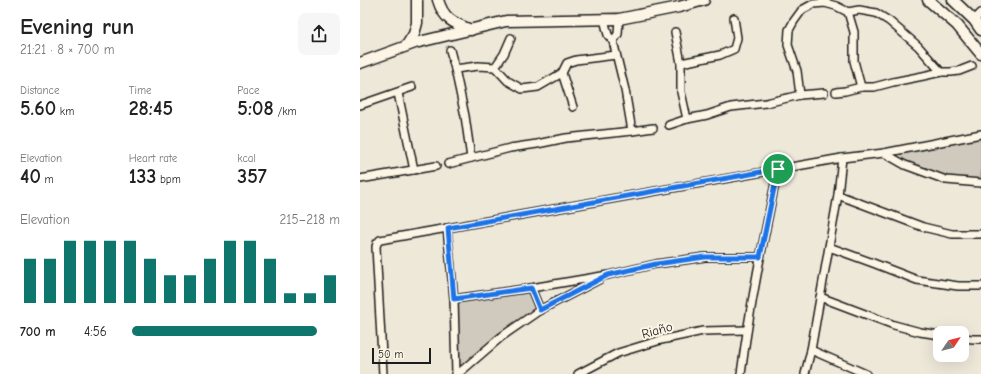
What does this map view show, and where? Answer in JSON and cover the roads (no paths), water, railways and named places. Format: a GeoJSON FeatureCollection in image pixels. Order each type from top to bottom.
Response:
{"type":"FeatureCollection","features":[{"type":"Feature","properties":{"kind":"street"},"geometry":{"type":"LineString","coordinates":[[407,46],[414,34],[417,23],[417,0]]}},
{"type":"Feature","properties":{"kind":"street"},"geometry":{"type":"LineString","coordinates":[[438,0],[443,13],[452,22],[472,30]]}},
{"type":"Feature","properties":{"kind":"street"},"geometry":{"type":"LineString","coordinates":[[360,63],[422,41],[506,21],[619,19],[680,7],[704,0]]}},
{"type":"Feature","properties":{"kind":"street"},"geometry":{"type":"LineString","coordinates":[[928,0],[957,25],[981,54]]}},
{"type":"Feature","properties":{"kind":"street"},"geometry":{"type":"LineString","coordinates":[[953,0],[974,20],[981,30]]}},
{"type":"Feature","properties":{"kind":"street"},"geometry":{"type":"LineString","coordinates":[[800,95],[797,71],[788,45],[789,30],[802,10],[813,2],[825,2],[848,12],[859,10],[876,13],[889,21],[918,46],[941,72]]}},
{"type":"Feature","properties":{"kind":"street"},"geometry":{"type":"LineString","coordinates":[[848,12],[854,32],[854,61],[860,87]]}},
{"type":"Feature","properties":{"kind":"street"},"geometry":{"type":"LineString","coordinates":[[974,20],[981,13]]}},
{"type":"Feature","properties":{"kind":"street"},"geometry":{"type":"LineString","coordinates":[[681,63],[720,56],[734,49],[737,38],[734,18]]}},
{"type":"Feature","properties":{"kind":"street"},"geometry":{"type":"LineString","coordinates":[[604,19],[608,35],[613,41],[625,90],[632,131]]}},
{"type":"Feature","properties":{"kind":"street"},"geometry":{"type":"LineString","coordinates":[[613,41],[618,34],[619,19]]}},
{"type":"Feature","properties":{"kind":"street"},"geometry":{"type":"LineString","coordinates":[[675,32],[681,63],[681,92],[687,119]]}},
{"type":"Feature","properties":{"kind":"street"},"geometry":{"type":"LineString","coordinates":[[495,67],[504,54],[510,38]]}},
{"type":"Feature","properties":{"kind":"street"},"geometry":{"type":"LineString","coordinates":[[450,50],[456,69],[471,158]]}},
{"type":"Feature","properties":{"kind":"street"},"geometry":{"type":"LineString","coordinates":[[456,69],[478,66],[495,67],[508,81],[522,89],[538,88],[562,73],[567,63],[576,60],[616,55]]}},
{"type":"Feature","properties":{"kind":"street"},"geometry":{"type":"LineString","coordinates":[[836,92],[860,87],[874,87],[941,72],[960,71],[972,66]]}},
{"type":"Feature","properties":{"kind":"street"},"geometry":{"type":"LineString","coordinates":[[562,73],[573,107]]}},
{"type":"Feature","properties":{"kind":"street"},"geometry":{"type":"LineString","coordinates":[[360,105],[412,87]]}},
{"type":"Feature","properties":{"kind":"street"},"geometry":{"type":"LineString","coordinates":[[398,93],[414,170]]}},
{"type":"Feature","properties":{"kind":"street"},"geometry":{"type":"LineString","coordinates":[[669,125],[731,107],[766,103],[800,95],[824,93]]}},
{"type":"Feature","properties":{"kind":"street"},"geometry":{"type":"LineString","coordinates":[[448,164],[510,148],[566,138],[653,128]]}},
{"type":"Feature","properties":{"kind":"street"},"geometry":{"type":"LineString","coordinates":[[383,374],[376,247],[380,240],[778,169],[842,158],[884,153],[981,134]]}},
{"type":"Feature","properties":{"kind":"street"},"geometry":{"type":"LineString","coordinates":[[884,153],[905,165],[946,180],[981,183]]}},
{"type":"Feature","properties":{"kind":"street"},"geometry":{"type":"LineString","coordinates":[[805,374],[811,350],[838,195],[842,158]]}},
{"type":"Feature","properties":{"kind":"street"},"geometry":{"type":"LineString","coordinates":[[360,179],[436,166]]}},
{"type":"Feature","properties":{"kind":"street"},"geometry":{"type":"LineString","coordinates":[[741,374],[760,257],[778,169]]}},
{"type":"Feature","properties":{"kind":"street"},"geometry":{"type":"LineString","coordinates":[[838,195],[923,227],[952,234],[981,234]]}},
{"type":"Feature","properties":{"kind":"street"},"geometry":{"type":"LineString","coordinates":[[448,228],[454,299],[457,374]]}},
{"type":"Feature","properties":{"kind":"street"},"geometry":{"type":"LineString","coordinates":[[829,246],[917,280],[958,286],[981,286]]}},
{"type":"Feature","properties":{"kind":"street"},"geometry":{"type":"LineString","coordinates":[[454,299],[531,288],[608,275],[656,264],[705,257],[760,257]]}},
{"type":"Feature","properties":{"kind":"street"},"geometry":{"type":"LineString","coordinates":[[457,374],[501,337],[540,310],[608,275]]}},
{"type":"Feature","properties":{"kind":"street"},"geometry":{"type":"LineString","coordinates":[[531,288],[540,310]]}},
{"type":"Feature","properties":{"kind":"street"},"geometry":{"type":"LineString","coordinates":[[820,298],[894,325],[933,334]]}},
{"type":"Feature","properties":{"kind":"street","name":"Riaño"},"geometry":{"type":"LineString","coordinates":[[578,374],[618,353],[661,340],[703,331],[747,330]]}},
{"type":"Feature","properties":{"kind":"street"},"geometry":{"type":"LineString","coordinates":[[969,339],[981,339]]}},
{"type":"Feature","properties":{"kind":"street"},"geometry":{"type":"LineString","coordinates":[[811,350],[866,374]]}}]}
